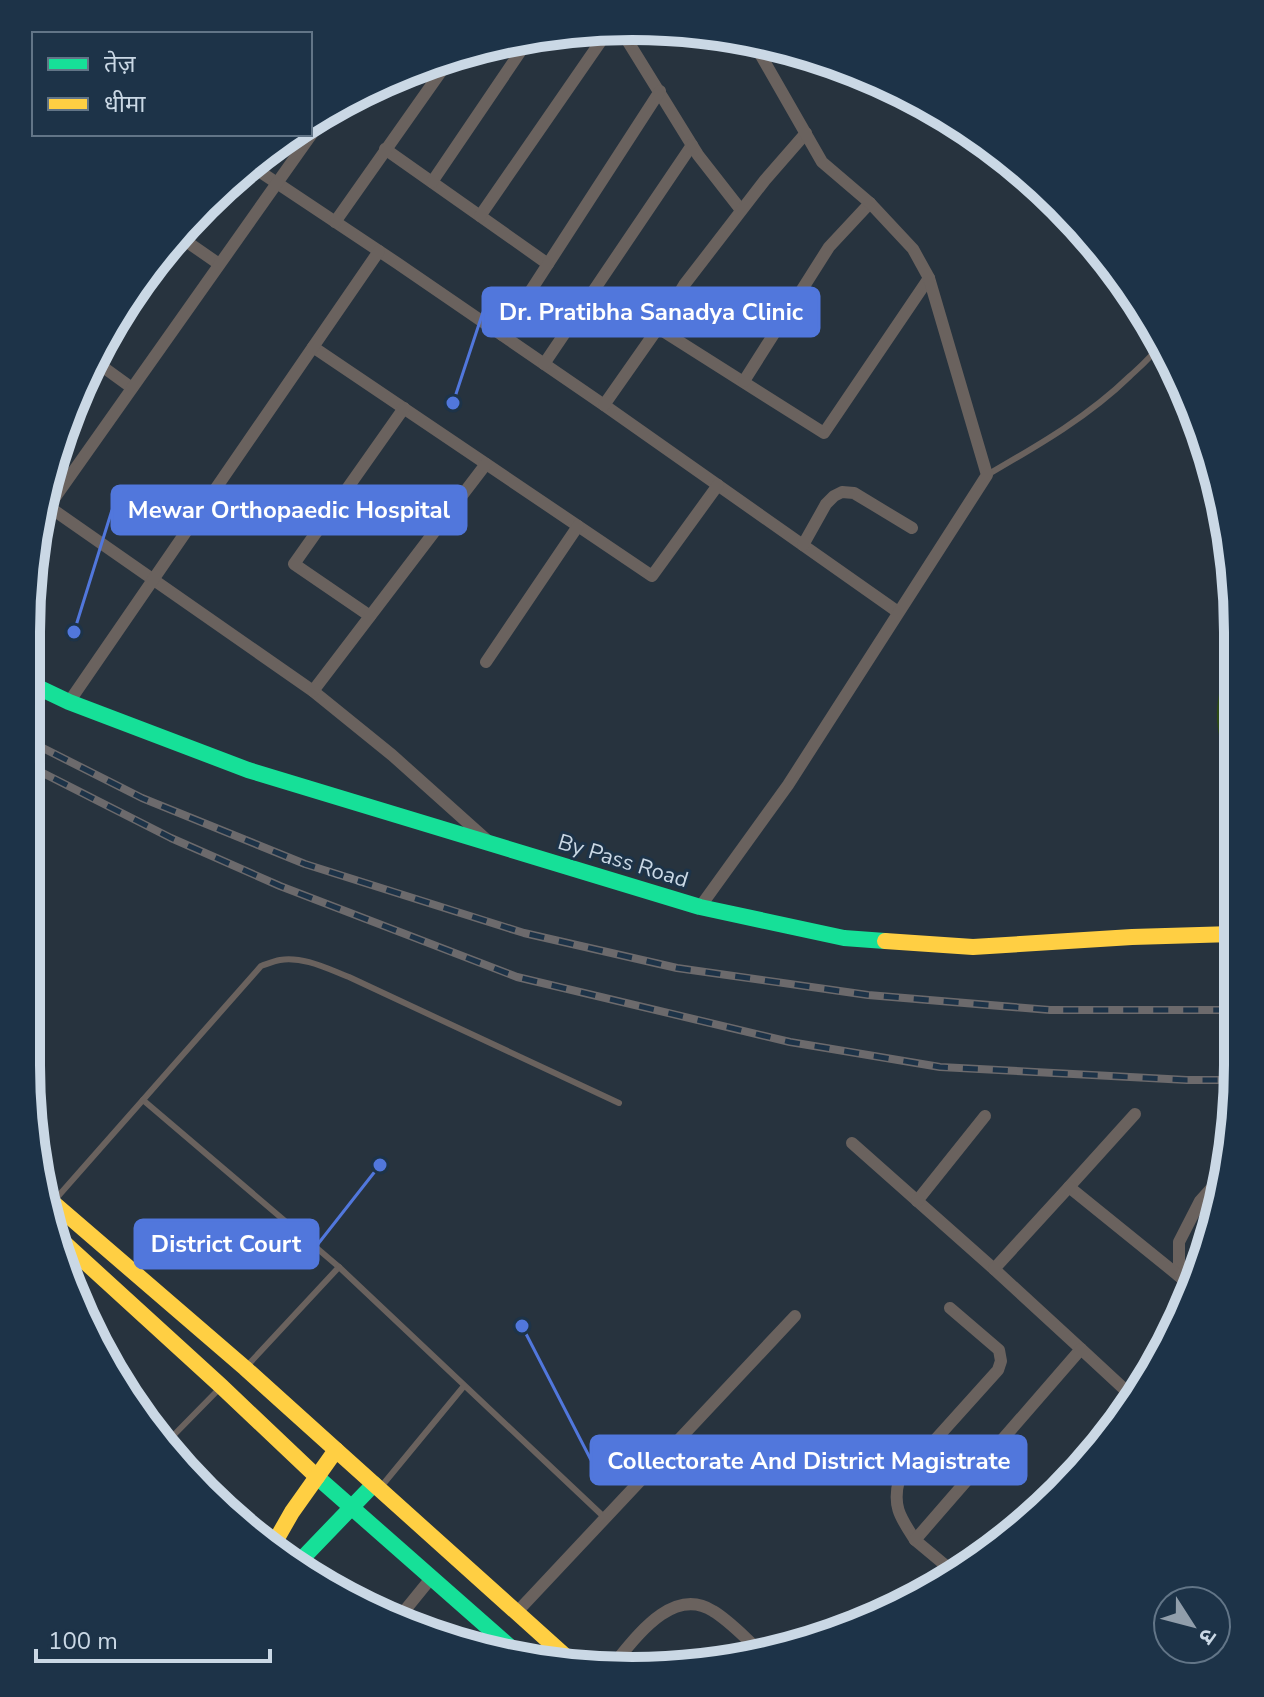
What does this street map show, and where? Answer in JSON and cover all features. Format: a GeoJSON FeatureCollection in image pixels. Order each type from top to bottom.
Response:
{"type":"FeatureCollection","features":[{"type":"Feature","properties":{"kind":"main road","name":"By Pass Road"},"geometry":{"type":"LineString","coordinates":[[40,688],[248,770],[700,907],[844,938],[973,947],[1224,934]]}},
{"type":"Feature","properties":{"kind":"main road"},"geometry":{"type":"LineString","coordinates":[[57,1206],[245,1368],[562,1653]]}},
{"type":"Feature","properties":{"kind":"main road"},"geometry":{"type":"LineString","coordinates":[[68,1246],[317,1477],[507,1644]]}},
{"type":"Feature","properties":{"kind":"main road"},"geometry":{"type":"LineString","coordinates":[[116,1289],[131,1270]]}},
{"type":"Feature","properties":{"kind":"main road"},"geometry":{"type":"LineString","coordinates":[[277,1538],[336,1450]]}},
{"type":"Feature","properties":{"kind":"main road"},"geometry":{"type":"LineString","coordinates":[[304,1557],[377,1486]]}},
{"type":"Feature","properties":{"kind":"street"},"geometry":{"type":"LineString","coordinates":[[627,40],[692,145],[741,210]]}},
{"type":"Feature","properties":{"kind":"street"},"geometry":{"type":"LineString","coordinates":[[480,216],[601,41]]}},
{"type":"Feature","properties":{"kind":"street"},"geometry":{"type":"LineString","coordinates":[[432,182],[521,50]]}},
{"type":"Feature","properties":{"kind":"street"},"geometry":{"type":"LineString","coordinates":[[700,907],[788,785],[987,475],[929,278],[913,249],[870,203],[822,162],[760,54]]}},
{"type":"Feature","properties":{"kind":"street"},"geometry":{"type":"LineString","coordinates":[[335,222],[441,71]]}},
{"type":"Feature","properties":{"kind":"street"},"geometry":{"type":"LineString","coordinates":[[502,335],[660,91]]}},
{"type":"Feature","properties":{"kind":"street"},"geometry":{"type":"LineString","coordinates":[[604,405],[684,285],[765,180],[806,133]]}},
{"type":"Feature","properties":{"kind":"street"},"geometry":{"type":"LineString","coordinates":[[58,486],[132,388],[310,136]]}},
{"type":"Feature","properties":{"kind":"street"},"geometry":{"type":"LineString","coordinates":[[544,364],[692,145]]}},
{"type":"Feature","properties":{"kind":"street"},"geometry":{"type":"LineString","coordinates":[[385,149],[548,264]]}},
{"type":"Feature","properties":{"kind":"street"},"geometry":{"type":"LineString","coordinates":[[260,172],[604,405],[898,612]]}},
{"type":"Feature","properties":{"kind":"street"},"geometry":{"type":"LineString","coordinates":[[744,381],[829,247],[870,203]]}},
{"type":"Feature","properties":{"kind":"street"},"geometry":{"type":"LineString","coordinates":[[187,242],[219,264]]}},
{"type":"Feature","properties":{"kind":"street"},"geometry":{"type":"LineString","coordinates":[[69,702],[379,251]]}},
{"type":"Feature","properties":{"kind":"street"},"geometry":{"type":"LineString","coordinates":[[658,328],[824,433],[929,278]]}},
{"type":"Feature","properties":{"kind":"street"},"geometry":{"type":"LineString","coordinates":[[313,347],[652,576],[718,485]]}},
{"type":"Feature","properties":{"kind":"street"},"geometry":{"type":"LineString","coordinates":[[103,367],[132,388]]}},
{"type":"Feature","properties":{"kind":"street"},"geometry":{"type":"LineString","coordinates":[[370,616],[294,564],[404,408]]}},
{"type":"Feature","properties":{"kind":"street"},"geometry":{"type":"LineString","coordinates":[[313,691],[486,464]]}},
{"type":"Feature","properties":{"kind":"street"},"geometry":{"type":"LineString","coordinates":[[803,545],[826,504],[842,492],[854,493],[912,528]]}},
{"type":"Feature","properties":{"kind":"street"},"geometry":{"type":"LineString","coordinates":[[53,509],[313,691],[392,755],[493,845]]}},
{"type":"Feature","properties":{"kind":"street"},"geometry":{"type":"LineString","coordinates":[[486,662],[578,526]]}},
{"type":"Feature","properties":{"kind":"street"},"geometry":{"type":"LineString","coordinates":[[994,1269],[1135,1114]]}},
{"type":"Feature","properties":{"kind":"street"},"geometry":{"type":"LineString","coordinates":[[917,1201],[985,1116]]}},
{"type":"Feature","properties":{"kind":"street"},"geometry":{"type":"LineString","coordinates":[[852,1143],[1126,1391]]}},
{"type":"Feature","properties":{"kind":"street"},"geometry":{"type":"LineString","coordinates":[[1069,1187],[1184,1280]]}},
{"type":"Feature","properties":{"kind":"street"},"geometry":{"type":"LineString","coordinates":[[1179,1276],[1179,1242],[1200,1201],[1211,1189]]}},
{"type":"Feature","properties":{"kind":"street"},"geometry":{"type":"LineString","coordinates":[[946,1566],[915,1540],[901,1518],[896,1492],[899,1480],[998,1370],[1001,1361],[999,1350],[950,1308]]}},
{"type":"Feature","properties":{"kind":"street"},"geometry":{"type":"LineString","coordinates":[[517,1612],[795,1316]]}},
{"type":"Feature","properties":{"kind":"street"},"geometry":{"type":"LineString","coordinates":[[915,1540],[1081,1349]]}},
{"type":"Feature","properties":{"kind":"street"},"geometry":{"type":"LineString","coordinates":[[404,1612],[432,1577]]}},
{"type":"Feature","properties":{"kind":"street"},"geometry":{"type":"LineString","coordinates":[[620,1657],[647,1625],[673,1607],[684,1604],[712,1610],[752,1645]]}},
{"type":"Feature","properties":{"kind":"lane"},"geometry":{"type":"LineString","coordinates":[[987,475],[1049,439],[1110,396],[1154,353]]}},
{"type":"Feature","properties":{"kind":"lane"},"geometry":{"type":"LineString","coordinates":[[54,1192],[143,1100],[261,966],[278,960],[317,965],[349,977],[619,1103]]}},
{"type":"Feature","properties":{"kind":"lane"},"geometry":{"type":"LineString","coordinates":[[143,1100],[339,1267],[605,1519]]}},
{"type":"Feature","properties":{"kind":"lane"},"geometry":{"type":"LineString","coordinates":[[245,1368],[339,1267]]}},
{"type":"Feature","properties":{"kind":"lane"},"geometry":{"type":"LineString","coordinates":[[172,1437],[221,1386]]}},
{"type":"Feature","properties":{"kind":"lane"},"geometry":{"type":"LineString","coordinates":[[377,1486],[464,1386]]}},
{"type":"Feature","properties":{"kind":"green space"},"geometry":{"type":"Polygon","coordinates":[[[1224,677],[1224,750],[1217,714],[1224,677]]]}},
{"type":"Feature","properties":{"kind":"railway"},"geometry":{"type":"LineString","coordinates":[[40,747],[142,798],[305,864],[524,933],[677,968],[868,995],[1050,1010],[1224,1010]]}},
{"type":"Feature","properties":{"kind":"railway"},"geometry":{"type":"LineString","coordinates":[[40,772],[171,838],[280,886],[517,977],[790,1042],[940,1067],[1224,1080]]}},
{"type":"Feature","properties":{"kind":"traffic: fast"},"geometry":{"type":"LineString","coordinates":[[40,688],[248,770],[700,907],[844,938],[885,941]]}},
{"type":"Feature","properties":{"kind":"traffic: fast"},"geometry":{"type":"LineString","coordinates":[[317,1477],[506,1643]]}},
{"type":"Feature","properties":{"kind":"traffic: fast"},"geometry":{"type":"LineString","coordinates":[[303,1557],[374,1484]]}},
{"type":"Feature","properties":{"kind":"traffic: slow"},"geometry":{"type":"LineString","coordinates":[[885,941],[973,947],[1224,934]]}},
{"type":"Feature","properties":{"kind":"traffic: slow"},"geometry":{"type":"LineString","coordinates":[[57,1206],[336,1450]]}},
{"type":"Feature","properties":{"kind":"traffic: slow"},"geometry":{"type":"LineString","coordinates":[[69,1247],[317,1477]]}},
{"type":"Feature","properties":{"kind":"traffic: slow"},"geometry":{"type":"LineString","coordinates":[[277,1538],[336,1450],[562,1653]]}},
{"type":"Feature","properties":{"kind":"place","name":"Dr. Pratibha Sanadya Clinic"},"geometry":{"type":"Point","coordinates":[453,403]}},
{"type":"Feature","properties":{"kind":"place","name":"Mewar Orthopaedic Hospital"},"geometry":{"type":"Point","coordinates":[74,632]}},
{"type":"Feature","properties":{"kind":"place","name":"District Court"},"geometry":{"type":"Point","coordinates":[380,1165]}},
{"type":"Feature","properties":{"kind":"place","name":"Collectorate And District Magistrate"},"geometry":{"type":"Point","coordinates":[522,1326]}}]}
